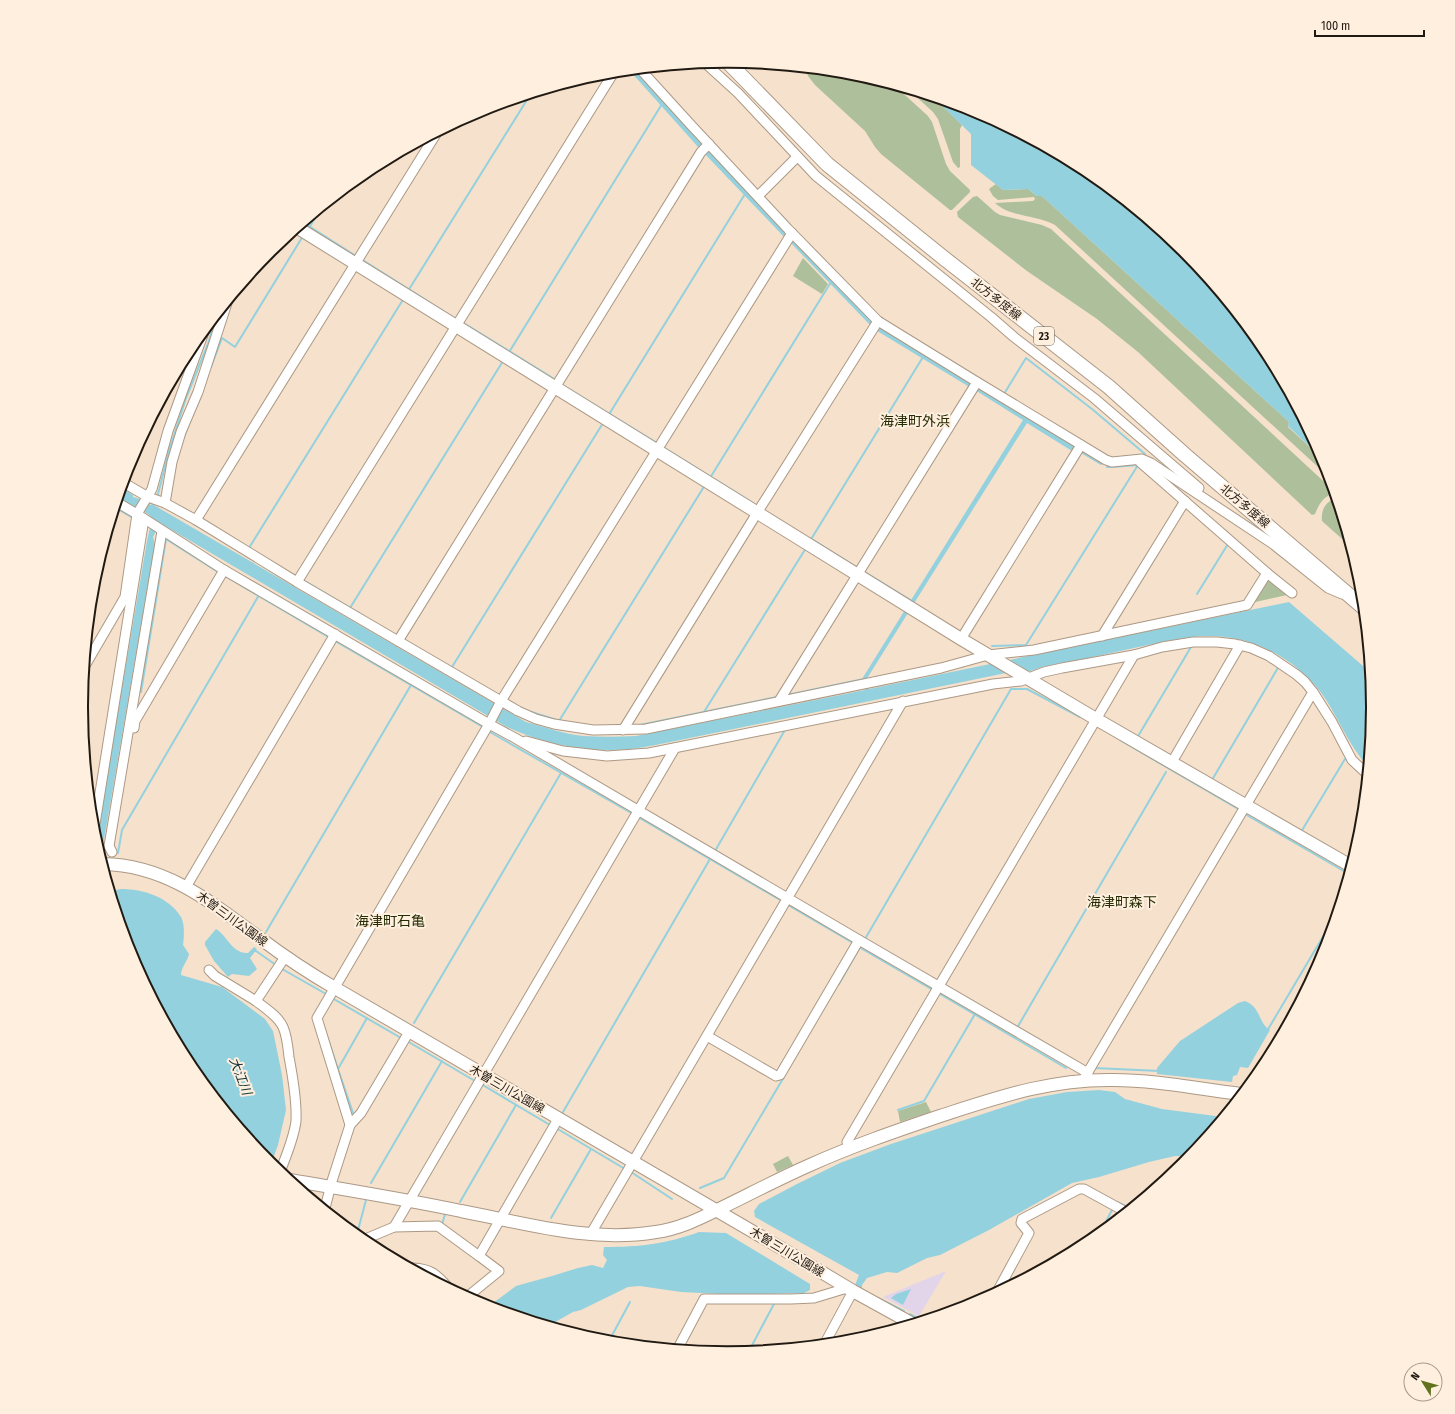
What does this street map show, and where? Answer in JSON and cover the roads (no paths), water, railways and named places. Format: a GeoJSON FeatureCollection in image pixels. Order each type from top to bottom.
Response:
{"type":"FeatureCollection","features":[{"type":"Feature","properties":{"kind":"main road","name":"北方多度線"},"geometry":{"type":"LineString","coordinates":[[734,68],[827,164],[945,259],[1109,387],[1185,455],[1357,602]]}},
{"type":"Feature","properties":{"kind":"street"},"geometry":{"type":"LineString","coordinates":[[711,68],[738,93],[816,176],[992,317],[1014,337],[1094,398],[1136,433],[1219,507]]}},
{"type":"Feature","properties":{"kind":"street"},"geometry":{"type":"LineString","coordinates":[[644,73],[792,233],[878,321],[1106,460],[1112,462],[1142,459],[1151,463],[1219,507],[1283,552],[1328,588],[1353,598]]}},
{"type":"Feature","properties":{"kind":"street"},"geometry":{"type":"LineString","coordinates":[[297,582],[610,79]]}},
{"type":"Feature","properties":{"kind":"street"},"geometry":{"type":"LineString","coordinates":[[196,520],[432,141]]}},
{"type":"Feature","properties":{"kind":"street"},"geometry":{"type":"LineString","coordinates":[[398,641],[701,152],[709,144]]}},
{"type":"Feature","properties":{"kind":"street"},"geometry":{"type":"LineString","coordinates":[[758,196],[797,157]]}},
{"type":"Feature","properties":{"kind":"street"},"geometry":{"type":"LineString","coordinates":[[302,231],[961,639],[1096,719],[1347,864]]}},
{"type":"Feature","properties":{"kind":"street"},"geometry":{"type":"LineString","coordinates":[[350,1125],[318,1018],[490,723],[500,702],[792,233]]}},
{"type":"Feature","properties":{"kind":"street"},"geometry":{"type":"LineString","coordinates":[[221,336],[231,306]]}},
{"type":"Feature","properties":{"kind":"street"},"geometry":{"type":"LineString","coordinates":[[163,503],[172,462],[181,432],[198,392],[223,316]]}},
{"type":"Feature","properties":{"kind":"street"},"geometry":{"type":"LineString","coordinates":[[624,730],[757,513],[878,321]]}},
{"type":"Feature","properties":{"kind":"street"},"geometry":{"type":"LineString","coordinates":[[91,656],[125,597],[142,516],[152,489],[168,431],[197,350]]}},
{"type":"Feature","properties":{"kind":"street"},"geometry":{"type":"LineString","coordinates":[[779,701],[977,382]]}},
{"type":"Feature","properties":{"kind":"street"},"geometry":{"type":"LineString","coordinates":[[961,639],[1081,445]]}},
{"type":"Feature","properties":{"kind":"street"},"geometry":{"type":"LineString","coordinates":[[1138,459],[1267,573],[1292,593]]}},
{"type":"Feature","properties":{"kind":"street"},"geometry":{"type":"LineString","coordinates":[[128,486],[149,498],[163,503],[196,520],[297,582],[500,702],[536,719],[554,724],[593,730],[646,729],[866,684],[990,656],[1034,650],[1247,606],[1267,573]]}},
{"type":"Feature","properties":{"kind":"street"},"geometry":{"type":"LineString","coordinates":[[1102,636],[1185,501]]}},
{"type":"Feature","properties":{"kind":"street"},"geometry":{"type":"LineString","coordinates":[[121,505],[142,516],[161,530],[224,570],[490,723],[858,940],[939,986],[1085,1077]]}},
{"type":"Feature","properties":{"kind":"street"},"geometry":{"type":"LineString","coordinates":[[97,809],[142,516]]}},
{"type":"Feature","properties":{"kind":"street"},"geometry":{"type":"LineString","coordinates":[[108,860],[109,846],[161,530]]}},
{"type":"Feature","properties":{"kind":"street"},"geometry":{"type":"LineString","coordinates":[[108,860],[135,721],[224,570]]}},
{"type":"Feature","properties":{"kind":"street"},"geometry":{"type":"LineString","coordinates":[[186,887],[335,634]]}},
{"type":"Feature","properties":{"kind":"street"},"geometry":{"type":"LineString","coordinates":[[515,738],[563,750],[607,756],[649,753],[904,701],[993,684],[1021,681],[1044,672],[1134,655],[1162,647],[1194,642],[1217,642],[1251,648],[1281,663],[1297,675],[1313,692],[1332,722],[1352,760],[1363,770]]}},
{"type":"Feature","properties":{"kind":"street"},"geometry":{"type":"LineString","coordinates":[[1172,762],[1240,646]]}},
{"type":"Feature","properties":{"kind":"street"},"geometry":{"type":"LineString","coordinates":[[849,1147],[847,1142],[1134,655]]}},
{"type":"Feature","properties":{"kind":"street"},"geometry":{"type":"LineString","coordinates":[[1085,1077],[1313,692]]}},
{"type":"Feature","properties":{"kind":"street"},"geometry":{"type":"LineString","coordinates":[[590,1235],[904,701]]}},
{"type":"Feature","properties":{"kind":"street"},"geometry":{"type":"LineString","coordinates":[[394,1227],[675,748]]}},
{"type":"Feature","properties":{"kind":"street","name":"木曽三川公園線"},"geometry":{"type":"LineString","coordinates":[[108,860],[167,878],[186,887],[210,902],[285,957],[335,988],[558,1119],[717,1210],[850,1290],[906,1320]]}},
{"type":"Feature","properties":{"kind":"street"},"geometry":{"type":"LineString","coordinates":[[707,1036],[776,1076],[780,1075],[858,940]]}},
{"type":"Feature","properties":{"kind":"street"},"geometry":{"type":"LineString","coordinates":[[256,1001],[285,957]]}},
{"type":"Feature","properties":{"kind":"street"},"geometry":{"type":"LineString","coordinates":[[209,970],[215,976],[256,1001],[275,1016],[282,1026],[287,1043],[296,1103],[296,1122],[282,1165]]}},
{"type":"Feature","properties":{"kind":"street"},"geometry":{"type":"LineString","coordinates":[[326,1204],[350,1125],[361,1113],[409,1032]]}},
{"type":"Feature","properties":{"kind":"street"},"geometry":{"type":"LineString","coordinates":[[300,1182],[410,1200],[563,1231],[590,1235],[611,1236],[656,1232],[693,1222],[800,1169],[849,1147],[1004,1095],[1036,1087],[1085,1077],[1143,1082],[1236,1093]]}},
{"type":"Feature","properties":{"kind":"street"},"geometry":{"type":"LineString","coordinates":[[479,1256],[558,1119]]}},
{"type":"Feature","properties":{"kind":"street"},"geometry":{"type":"LineString","coordinates":[[1001,1284],[1029,1233],[1022,1223],[1022,1219],[1080,1189],[1084,1189],[1121,1210]]}},
{"type":"Feature","properties":{"kind":"street"},"geometry":{"type":"LineString","coordinates":[[370,1237],[394,1227],[438,1226],[499,1271],[473,1293]]}},
{"type":"Feature","properties":{"kind":"street"},"geometry":{"type":"LineString","coordinates":[[426,1270],[433,1272],[436,1275]]}},
{"type":"Feature","properties":{"kind":"street"},"geometry":{"type":"LineString","coordinates":[[827,1338],[850,1290]]}},
{"type":"Feature","properties":{"kind":"street"},"geometry":{"type":"LineString","coordinates":[[680,1344],[704,1299],[814,1298],[850,1290]]}},
{"type":"Feature","properties":{"kind":"water"},"geometry":{"type":"Polygon","coordinates":[[[640,74],[704,145],[699,148],[633,75],[640,74]]]}},
{"type":"Feature","properties":{"kind":"water"},"geometry":{"type":"Polygon","coordinates":[[[941,105],[1010,134],[1047,154],[1083,176],[1149,227],[1179,255],[1208,286],[1234,318],[1259,352],[1281,388],[1301,424],[1312,449],[1288,426],[1289,422],[1042,196],[1037,196],[1028,189],[1003,190],[971,165],[971,134],[941,105]]]}},
{"type":"Feature","properties":{"kind":"water"},"geometry":{"type":"Polygon","coordinates":[[[708,150],[788,233],[785,238],[704,153],[708,150]]]}},
{"type":"Feature","properties":{"kind":"water"},"geometry":{"type":"Polygon","coordinates":[[[794,239],[874,321],[871,326],[789,241],[794,239]]]}},
{"type":"Feature","properties":{"kind":"water"},"geometry":{"type":"Polygon","coordinates":[[[878,326],[972,384],[971,388],[874,329],[878,326]]]}},
{"type":"Feature","properties":{"kind":"water"},"geometry":{"type":"Polygon","coordinates":[[[977,387],[1076,447],[1072,451],[1027,423],[866,680],[869,689],[1289,602],[1365,668],[1366,707],[1364,761],[1352,746],[1327,701],[1311,681],[1289,662],[1277,654],[1251,643],[1238,639],[1209,636],[1172,640],[1042,667],[1028,672],[1006,673],[643,747],[599,750],[566,746],[535,738],[505,726],[160,523],[153,537],[155,544],[103,843],[99,822],[152,518],[148,514],[123,500],[126,491],[133,495],[133,497],[143,500],[151,505],[152,504],[526,722],[583,736],[636,736],[865,690],[861,681],[862,679],[1023,420],[975,390],[977,387]]]}},
{"type":"Feature","properties":{"kind":"water","name":"大江川"},"geometry":{"type":"Polygon","coordinates":[[[129,889],[146,893],[163,899],[170,904],[181,917],[184,931],[183,945],[189,954],[182,969],[181,975],[222,987],[265,1019],[273,1031],[282,1075],[286,1110],[274,1157],[247,1128],[221,1096],[196,1062],[174,1026],[154,990],[137,952],[115,890],[129,889]]]}},
{"type":"Feature","properties":{"kind":"water"},"geometry":{"type":"Polygon","coordinates":[[[216,929],[238,951],[242,953],[248,953],[254,947],[257,949],[250,958],[257,969],[249,976],[232,974],[228,977],[214,961],[205,945],[205,942],[216,929]]]}},
{"type":"Feature","properties":{"kind":"water"},"geometry":{"type":"Polygon","coordinates":[[[1245,1001],[1254,1007],[1263,1023],[1270,1030],[1248,1068],[1240,1067],[1237,1075],[1233,1076],[1232,1082],[1157,1074],[1157,1068],[1180,1041],[1238,1003],[1245,1001]]]}},
{"type":"Feature","properties":{"kind":"water"},"geometry":{"type":"Polygon","coordinates":[[[1099,1090],[1115,1092],[1125,1099],[1162,1109],[1218,1116],[1182,1156],[1175,1156],[1149,1162],[1099,1177],[1072,1183],[989,1230],[940,1255],[927,1258],[897,1273],[887,1272],[867,1278],[862,1285],[862,1289],[855,1285],[859,1275],[755,1217],[754,1211],[759,1204],[840,1163],[891,1144],[1029,1099],[1067,1092],[1099,1090]]]}},
{"type":"Feature","properties":{"kind":"water"},"geometry":{"type":"Polygon","coordinates":[[[699,1232],[726,1233],[810,1284],[810,1290],[804,1293],[740,1295],[681,1292],[640,1286],[628,1287],[581,1310],[573,1312],[555,1322],[495,1302],[516,1286],[592,1265],[603,1268],[607,1260],[603,1255],[604,1247],[653,1244],[699,1232]]]}},
{"type":"Feature","properties":{"kind":"water"},"geometry":{"type":"Polygon","coordinates":[[[911,1289],[903,1305],[891,1298],[896,1294],[911,1289]]]}},
{"type":"Feature","properties":{"kind":"waterway"},"geometry":{"type":"LineString","coordinates":[[408,291],[526,101]]}},
{"type":"Feature","properties":{"kind":"waterway"},"geometry":{"type":"LineString","coordinates":[[508,354],[662,104]]}},
{"type":"Feature","properties":{"kind":"waterway"},"geometry":{"type":"LineString","coordinates":[[608,416],[745,194]]}},
{"type":"Feature","properties":{"kind":"waterway"},"geometry":{"type":"LineString","coordinates":[[309,228],[313,221]]}},
{"type":"Feature","properties":{"kind":"waterway"},"geometry":{"type":"LineString","coordinates":[[308,225],[356,256]]}},
{"type":"Feature","properties":{"kind":"waterway"},"geometry":{"type":"LineString","coordinates":[[211,367],[222,338],[235,347],[303,236]]}},
{"type":"Feature","properties":{"kind":"waterway"},"geometry":{"type":"LineString","coordinates":[[361,259],[456,319]]}},
{"type":"Feature","properties":{"kind":"waterway"},"geometry":{"type":"LineString","coordinates":[[710,478],[831,282]]}},
{"type":"Feature","properties":{"kind":"waterway"},"geometry":{"type":"LineString","coordinates":[[249,548],[404,298]]}},
{"type":"Feature","properties":{"kind":"waterway"},"geometry":{"type":"LineString","coordinates":[[462,322],[556,380]]}},
{"type":"Feature","properties":{"kind":"waterway"},"geometry":{"type":"LineString","coordinates":[[157,498],[169,451],[186,398],[212,330]]}},
{"type":"Feature","properties":{"kind":"waterway"},"geometry":{"type":"LineString","coordinates":[[810,541],[923,357]]}},
{"type":"Feature","properties":{"kind":"waterway"},"geometry":{"type":"LineString","coordinates":[[1004,394],[1026,358],[1092,409],[1145,454]]}},
{"type":"Feature","properties":{"kind":"waterway"},"geometry":{"type":"LineString","coordinates":[[350,608],[503,361]]}},
{"type":"Feature","properties":{"kind":"waterway"},"geometry":{"type":"LineString","coordinates":[[561,384],[657,443]]}},
{"type":"Feature","properties":{"kind":"waterway"},"geometry":{"type":"LineString","coordinates":[[452,667],[603,423]]}},
{"type":"Feature","properties":{"kind":"waterway"},"geometry":{"type":"LineString","coordinates":[[183,440],[187,429]]}},
{"type":"Feature","properties":{"kind":"waterway"},"geometry":{"type":"LineString","coordinates":[[663,447],[758,506]]}},
{"type":"Feature","properties":{"kind":"waterway"},"geometry":{"type":"LineString","coordinates":[[1081,452],[1101,464]]}},
{"type":"Feature","properties":{"kind":"waterway"},"geometry":{"type":"LineString","coordinates":[[1107,467],[1138,465]]}},
{"type":"Feature","properties":{"kind":"waterway"},"geometry":{"type":"LineString","coordinates":[[992,646],[1026,645],[1138,465]]}},
{"type":"Feature","properties":{"kind":"waterway"},"geometry":{"type":"LineString","coordinates":[[559,721],[705,485]]}},
{"type":"Feature","properties":{"kind":"waterway"},"geometry":{"type":"LineString","coordinates":[[120,510],[133,518]]}},
{"type":"Feature","properties":{"kind":"waterway"},"geometry":{"type":"LineString","coordinates":[[810,538],[858,568]]}},
{"type":"Feature","properties":{"kind":"waterway"},"geometry":{"type":"LineString","coordinates":[[141,692],[166,539],[218,572]]}},
{"type":"Feature","properties":{"kind":"waterway"},"geometry":{"type":"LineString","coordinates":[[1197,594],[1228,544]]}},
{"type":"Feature","properties":{"kind":"waterway"},"geometry":{"type":"LineString","coordinates":[[704,712],[806,548]]}},
{"type":"Feature","properties":{"kind":"waterway"},"geometry":{"type":"LineString","coordinates":[[863,571],[912,601]]}},
{"type":"Feature","properties":{"kind":"waterway"},"geometry":{"type":"LineString","coordinates":[[225,576],[330,638]]}},
{"type":"Feature","properties":{"kind":"waterway"},"geometry":{"type":"LineString","coordinates":[[303,580],[364,616]]}},
{"type":"Feature","properties":{"kind":"waterway"},"geometry":{"type":"LineString","coordinates":[[118,853],[122,830],[259,595]]}},
{"type":"Feature","properties":{"kind":"waterway"},"geometry":{"type":"LineString","coordinates":[[335,641],[483,727]]}},
{"type":"Feature","properties":{"kind":"waterway"},"geometry":{"type":"LineString","coordinates":[[1137,738],[1191,647]]}},
{"type":"Feature","properties":{"kind":"waterway"},"geometry":{"type":"LineString","coordinates":[[1212,780],[1279,666]]}},
{"type":"Feature","properties":{"kind":"waterway"},"geometry":{"type":"LineString","coordinates":[[787,695],[864,679]]}},
{"type":"Feature","properties":{"kind":"waterway"},"geometry":{"type":"LineString","coordinates":[[266,932],[411,685]]}},
{"type":"Feature","properties":{"kind":"waterway"},"geometry":{"type":"LineString","coordinates":[[865,939],[1011,689],[1027,689],[1080,717]]}},
{"type":"Feature","properties":{"kind":"waterway"},"geometry":{"type":"LineString","coordinates":[[640,725],[777,697]]}},
{"type":"Feature","properties":{"kind":"waterway"},"geometry":{"type":"LineString","coordinates":[[528,711],[557,720]]}},
{"type":"Feature","properties":{"kind":"waterway"},"geometry":{"type":"LineString","coordinates":[[715,851],[785,730]]}},
{"type":"Feature","properties":{"kind":"waterway"},"geometry":{"type":"LineString","coordinates":[[490,732],[633,814]]}},
{"type":"Feature","properties":{"kind":"waterway"},"geometry":{"type":"LineString","coordinates":[[1120,740],[1240,810]]}},
{"type":"Feature","properties":{"kind":"waterway"},"geometry":{"type":"LineString","coordinates":[[1301,832],[1345,759]]}},
{"type":"Feature","properties":{"kind":"waterway"},"geometry":{"type":"LineString","coordinates":[[1017,1028],[1166,772]]}},
{"type":"Feature","properties":{"kind":"waterway"},"geometry":{"type":"LineString","coordinates":[[414,1023],[561,773]]}},
{"type":"Feature","properties":{"kind":"waterway"},"geometry":{"type":"LineString","coordinates":[[1245,814],[1345,872]]}},
{"type":"Feature","properties":{"kind":"waterway"},"geometry":{"type":"LineString","coordinates":[[638,817],[782,901]]}},
{"type":"Feature","properties":{"kind":"waterway"},"geometry":{"type":"LineString","coordinates":[[563,1112],[710,859]]}},
{"type":"Feature","properties":{"kind":"waterway"},"geometry":{"type":"LineString","coordinates":[[788,905],[853,943]]}},
{"type":"Feature","properties":{"kind":"waterway"},"geometry":{"type":"LineString","coordinates":[[1267,1031],[1325,933]]}},
{"type":"Feature","properties":{"kind":"waterway"},"geometry":{"type":"LineString","coordinates":[[859,947],[933,990]]}},
{"type":"Feature","properties":{"kind":"waterway"},"geometry":{"type":"LineString","coordinates":[[839,984],[860,947]]}},
{"type":"Feature","properties":{"kind":"waterway"},"geometry":{"type":"LineString","coordinates":[[253,951],[256,951],[276,965]]}},
{"type":"Feature","properties":{"kind":"waterway"},"geometry":{"type":"LineString","coordinates":[[282,969],[326,994]]}},
{"type":"Feature","properties":{"kind":"waterway"},"geometry":{"type":"LineString","coordinates":[[940,994],[1066,1068]]}},
{"type":"Feature","properties":{"kind":"waterway"},"geometry":{"type":"LineString","coordinates":[[332,998],[401,1038]]}},
{"type":"Feature","properties":{"kind":"waterway"},"geometry":{"type":"LineString","coordinates":[[898,1110],[924,1101],[975,1014]]}},
{"type":"Feature","properties":{"kind":"waterway"},"geometry":{"type":"LineString","coordinates":[[325,1030],[338,1069],[367,1018]]}},
{"type":"Feature","properties":{"kind":"waterway"},"geometry":{"type":"LineString","coordinates":[[407,1041],[475,1081]]}},
{"type":"Feature","properties":{"kind":"waterway"},"geometry":{"type":"LineString","coordinates":[[371,1183],[442,1061]]}},
{"type":"Feature","properties":{"kind":"waterway"},"geometry":{"type":"LineString","coordinates":[[1094,1068],[1160,1071]]}},
{"type":"Feature","properties":{"kind":"waterway"},"geometry":{"type":"LineString","coordinates":[[338,1069],[353,1113]]}},
{"type":"Feature","properties":{"kind":"waterway"},"geometry":{"type":"LineString","coordinates":[[700,1188],[724,1178],[784,1077]]}},
{"type":"Feature","properties":{"kind":"waterway"},"geometry":{"type":"LineString","coordinates":[[481,1084],[550,1125]]}},
{"type":"Feature","properties":{"kind":"waterway"},"geometry":{"type":"LineString","coordinates":[[460,1202],[516,1105]]}},
{"type":"Feature","properties":{"kind":"waterway"},"geometry":{"type":"LineString","coordinates":[[556,1128],[625,1169]]}},
{"type":"Feature","properties":{"kind":"waterway"},"geometry":{"type":"LineString","coordinates":[[551,1218],[591,1149]]}},
{"type":"Feature","properties":{"kind":"waterway"},"geometry":{"type":"LineString","coordinates":[[631,1172],[672,1199]]}},
{"type":"Feature","properties":{"kind":"waterway"},"geometry":{"type":"LineString","coordinates":[[359,1228],[366,1200]]}},
{"type":"Feature","properties":{"kind":"waterway"},"geometry":{"type":"LineString","coordinates":[[1116,1203],[1117,1202],[1126,1206]]}},
{"type":"Feature","properties":{"kind":"waterway"},"geometry":{"type":"LineString","coordinates":[[1106,1221],[1113,1208]]}},
{"type":"Feature","properties":{"kind":"waterway"},"geometry":{"type":"LineString","coordinates":[[442,1225],[445,1214]]}},
{"type":"Feature","properties":{"kind":"waterway"},"geometry":{"type":"LineString","coordinates":[[878,1298],[904,1311]]}},
{"type":"Feature","properties":{"kind":"waterway"},"geometry":{"type":"LineString","coordinates":[[612,1336],[630,1302]]}},
{"type":"Feature","properties":{"kind":"waterway"},"geometry":{"type":"LineString","coordinates":[[752,1345],[775,1302]]}},
{"type":"Feature","properties":{"kind":"waterway"},"geometry":{"type":"LineString","coordinates":[[910,1314],[916,1317]]}},
{"type":"Feature","properties":{"kind":"district","name":"海津町外浜"},"geometry":{"type":"Point","coordinates":[915,421]}},
{"type":"Feature","properties":{"kind":"district","name":"海津町森下"},"geometry":{"type":"Point","coordinates":[1122,902]}},
{"type":"Feature","properties":{"kind":"district","name":"海津町石亀"},"geometry":{"type":"Point","coordinates":[390,921]}}]}
